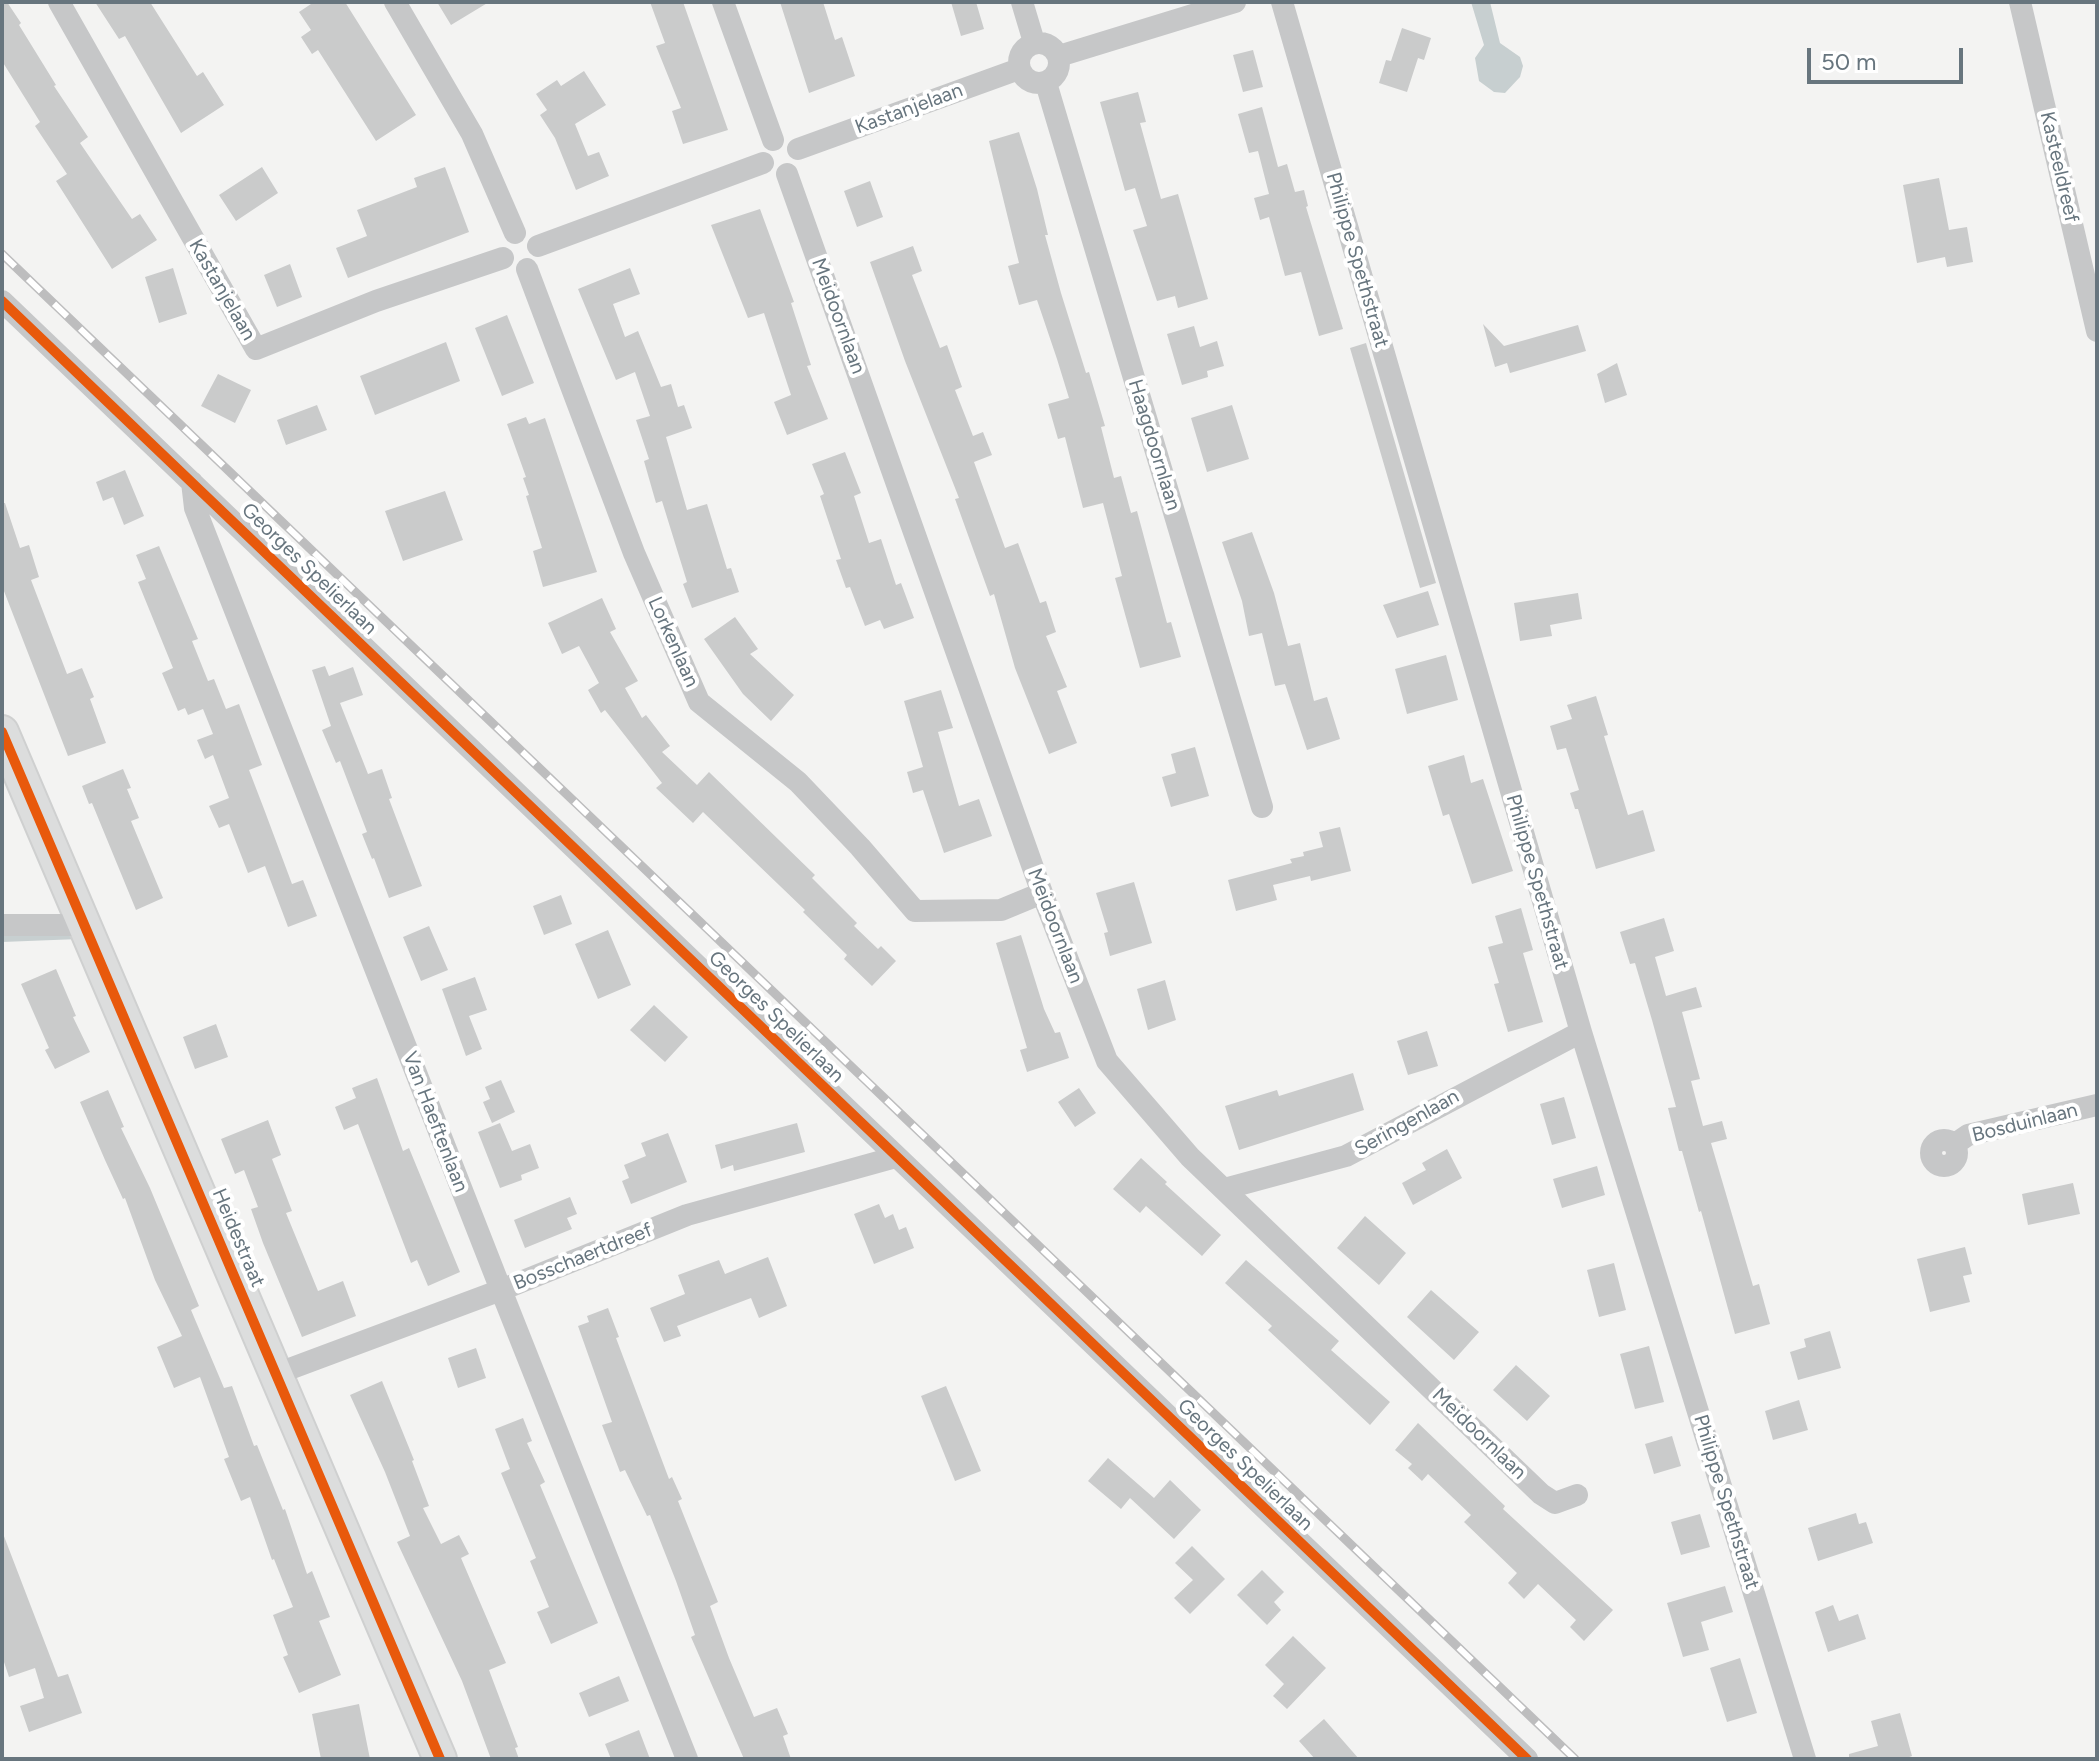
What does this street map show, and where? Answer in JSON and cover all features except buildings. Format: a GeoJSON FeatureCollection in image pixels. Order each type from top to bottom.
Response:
{"type":"FeatureCollection","features":[{"type":"Feature","properties":{"kind":"street","name":"Kastanjelaan"},"geometry":{"type":"LineString","coordinates":[[59,2],[256,349],[376,301],[503,258]]}},
{"type":"Feature","properties":{"kind":"street"},"geometry":{"type":"LineString","coordinates":[[395,2],[472,134],[515,233]]}},
{"type":"Feature","properties":{"kind":"street"},"geometry":{"type":"LineString","coordinates":[[723,2],[773,140]]}},
{"type":"Feature","properties":{"kind":"street"},"geometry":{"type":"LineString","coordinates":[[1022,2],[1034,42]]}},
{"type":"Feature","properties":{"kind":"street"},"geometry":{"type":"LineString","coordinates":[[1059,56],[1235,2]]}},
{"type":"Feature","properties":{"kind":"street","name":"Philippe Spethstraat"},"geometry":{"type":"LineString","coordinates":[[1282,2],[1581,1032],[1805,1759]]}},
{"type":"Feature","properties":{"kind":"street","name":"Kasteeldreef"},"geometry":{"type":"LineString","coordinates":[[2020,2],[2097,331]]}},
{"type":"Feature","properties":{"kind":"street"},"geometry":{"type":"LineString","coordinates":[[1034,42],[1048,44],[1059,56],[1057,73],[1046,83],[1029,82],[1019,69],[1020,54],[1034,42]]}},
{"type":"Feature","properties":{"kind":"street","name":"Kastanjelaan"},"geometry":{"type":"LineString","coordinates":[[798,149],[1019,69]]}},
{"type":"Feature","properties":{"kind":"street","name":"Haagdoornlaan"},"geometry":{"type":"LineString","coordinates":[[1046,83],[1262,807]]}},
{"type":"Feature","properties":{"kind":"street"},"geometry":{"type":"LineString","coordinates":[[788,139],[798,149],[798,164],[787,174],[772,173],[763,163],[765,148],[773,140],[788,139]]}},
{"type":"Feature","properties":{"kind":"street"},"geometry":{"type":"LineString","coordinates":[[538,246],[763,163]]}},
{"type":"Feature","properties":{"kind":"street","name":"Meidoornlaan"},"geometry":{"type":"LineString","coordinates":[[787,174],[1042,893],[1107,1061],[1190,1157],[1541,1494],[1555,1503],[1577,1495]]}},
{"type":"Feature","properties":{"kind":"street"},"geometry":{"type":"LineString","coordinates":[[515,233],[531,235],[538,246],[537,260],[527,269],[511,268],[503,258],[504,244],[515,233]]}},
{"type":"Feature","properties":{"kind":"street","name":"Lorkenlaan"},"geometry":{"type":"LineString","coordinates":[[527,269],[634,553],[699,702],[798,782],[915,911],[1001,910],[1042,893]]}},
{"type":"Feature","properties":{"kind":"street","name":"Georges Spelierlaan"},"geometry":{"type":"LineString","coordinates":[[2,301],[1527,1759]]}},
{"type":"Feature","properties":{"kind":"street","name":"Van Haeftenlaan"},"geometry":{"type":"LineString","coordinates":[[192,482],[195,508],[687,1759]]}},
{"type":"Feature","properties":{"kind":"street","name":"Heidestraat"},"geometry":{"type":"LineString","coordinates":[[2,732],[440,1759]]}},
{"type":"Feature","properties":{"kind":"street"},"geometry":{"type":"LineString","coordinates":[[2,925],[83,925]]}},
{"type":"Feature","properties":{"kind":"street","name":"Seringenlaan"},"geometry":{"type":"LineString","coordinates":[[1224,1189],[1346,1156],[1581,1032]]}},
{"type":"Feature","properties":{"kind":"street","name":"Bosduinlaan"},"geometry":{"type":"LineString","coordinates":[[1955,1144],[1968,1135],[2097,1105]]}},
{"type":"Feature","properties":{"kind":"street","name":"Bosschaertdreef"},"geometry":{"type":"LineString","coordinates":[[276,1374],[501,1290],[687,1215],[896,1157]]}},
{"type":"Feature","properties":{"kind":"shaded area"},"geometry":{"type":"Polygon","coordinates":[[[1471,2],[1490,2],[1500,43],[1520,57],[1523,66],[1520,77],[1505,93],[1494,92],[1479,81],[1475,58],[1484,45],[1471,2]]]}},
{"type":"Feature","properties":{"kind":"waterway"},"geometry":{"type":"LineString","coordinates":[[2,939],[79,936]]}},
{"type":"Feature","properties":{"kind":"railway"},"geometry":{"type":"LineString","coordinates":[[2,254],[1575,1759]]}},
{"type":"Feature","properties":{"kind":"cycle path"},"geometry":{"type":"LineString","coordinates":[[2,301],[1527,1759]]}},
{"type":"Feature","properties":{"kind":"cycle path"},"geometry":{"type":"LineString","coordinates":[[2,732],[440,1759]]}}]}
